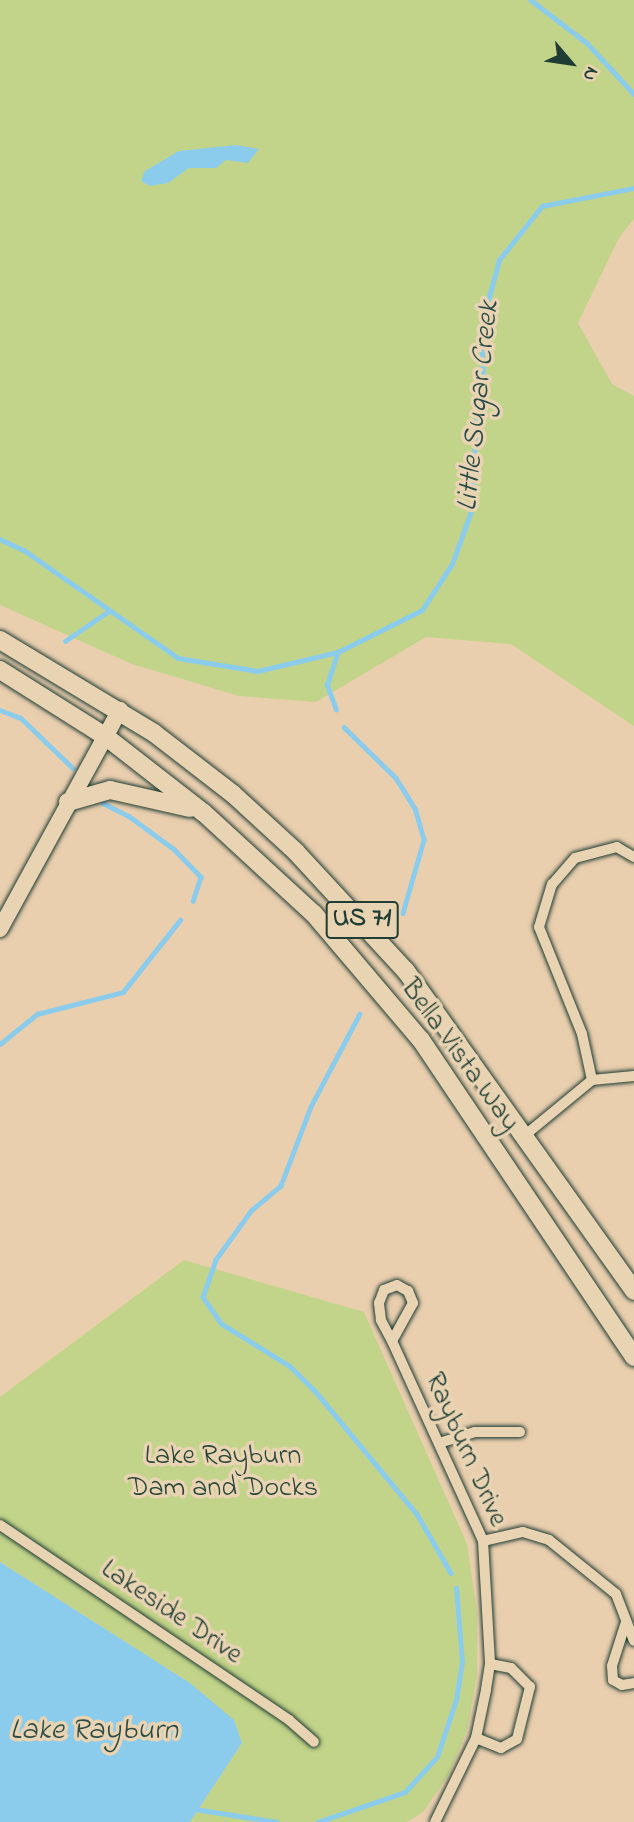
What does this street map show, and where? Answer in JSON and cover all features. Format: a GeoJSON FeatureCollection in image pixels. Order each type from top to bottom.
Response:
{"type":"FeatureCollection","features":[{"type":"Feature","properties":{"kind":"main road","name":"Bella Vista Way"},"geometry":{"type":"LineString","coordinates":[[0,640],[120,710],[233,794],[352,909],[405,971],[634,1291]]}},
{"type":"Feature","properties":{"kind":"main road","name":"Bella Vista Way"},"geometry":{"type":"LineString","coordinates":[[0,670],[105,736],[204,813],[314,914],[421,1040],[634,1357]]}},
{"type":"Feature","properties":{"kind":"main road"},"geometry":{"type":"LineString","coordinates":[[68,802],[110,790],[151,796],[204,813]]}},
{"type":"Feature","properties":{"kind":"street"},"geometry":{"type":"LineString","coordinates":[[0,929],[120,710]]}},
{"type":"Feature","properties":{"kind":"street"},"geometry":{"type":"LineString","coordinates":[[592,1080],[582,1034],[539,927],[552,884],[575,858],[617,847],[634,857]]}},
{"type":"Feature","properties":{"kind":"street"},"geometry":{"type":"LineString","coordinates":[[524,1136],[592,1080],[634,1076]]}},
{"type":"Feature","properties":{"kind":"street","name":"Rayburn Drive"},"geometry":{"type":"LineString","coordinates":[[392,1341],[413,1303],[408,1291],[397,1285],[384,1290],[379,1303],[380,1320],[483,1541],[490,1664],[476,1738],[441,1820]]}},
{"type":"Feature","properties":{"kind":"street"},"geometry":{"type":"LineString","coordinates":[[439,1443],[475,1432],[520,1432]]}},
{"type":"Feature","properties":{"kind":"street","name":"Lakeside Drive"},"geometry":{"type":"LineString","coordinates":[[0,1525],[283,1716],[314,1742]]}},
{"type":"Feature","properties":{"kind":"street"},"geometry":{"type":"LineString","coordinates":[[483,1541],[523,1532],[549,1540],[616,1594],[634,1641]]}},
{"type":"Feature","properties":{"kind":"street"},"geometry":{"type":"LineString","coordinates":[[626,1622],[612,1666],[613,1680],[622,1685],[634,1684]]}},
{"type":"Feature","properties":{"kind":"street"},"geometry":{"type":"LineString","coordinates":[[476,1738],[501,1748],[517,1739],[530,1687],[511,1668],[490,1664]]}},
{"type":"Feature","properties":{"kind":"green space"},"geometry":{"type":"Polygon","coordinates":[[[0,0],[634,0],[634,219],[619,238],[578,323],[612,384],[634,396],[634,726],[511,644],[426,637],[316,702],[239,696],[132,664],[0,605],[0,0]]]}},
{"type":"Feature","properties":{"kind":"green space","name":"Lake Rayburn Dam and Docks"},"geometry":{"type":"Polygon","coordinates":[[[184,1260],[364,1312],[467,1544],[477,1613],[477,1675],[467,1731],[448,1776],[423,1812],[407,1822],[190,1822],[242,1743],[190,1683],[0,1562],[0,1397],[184,1260]]]}},
{"type":"Feature","properties":{"kind":"water"},"geometry":{"type":"Polygon","coordinates":[[[236,145],[259,149],[248,163],[226,160],[216,168],[189,168],[168,183],[150,186],[141,181],[145,171],[179,151],[236,145]]]}},
{"type":"Feature","properties":{"kind":"water","name":"Lake Rayburn"},"geometry":{"type":"Polygon","coordinates":[[[0,1562],[190,1683],[234,1720],[242,1743],[190,1822],[0,1822],[0,1562]]]}},
{"type":"Feature","properties":{"kind":"waterway"},"geometry":{"type":"LineString","coordinates":[[531,0],[587,43],[634,94]]}},
{"type":"Feature","properties":{"kind":"waterway","name":"Little Sugar Creek"},"geometry":{"type":"LineString","coordinates":[[0,539],[24,550],[178,658],[258,671],[338,652],[422,610],[452,564],[473,506],[475,423],[483,380],[481,326],[499,260],[542,206],[634,188]]}},
{"type":"Feature","properties":{"kind":"waterway"},"geometry":{"type":"LineString","coordinates":[[65,641],[109,611]]}},
{"type":"Feature","properties":{"kind":"waterway"},"geometry":{"type":"LineString","coordinates":[[336,710],[327,685],[338,652]]}},
{"type":"Feature","properties":{"kind":"waterway"},"geometry":{"type":"LineString","coordinates":[[0,710],[21,718],[73,768]]}},
{"type":"Feature","properties":{"kind":"waterway"},"geometry":{"type":"LineString","coordinates":[[344,727],[396,778],[415,808],[424,840],[403,913]]}},
{"type":"Feature","properties":{"kind":"waterway"},"geometry":{"type":"LineString","coordinates":[[103,803],[129,816],[174,849],[201,877],[193,901]]}},
{"type":"Feature","properties":{"kind":"waterway"},"geometry":{"type":"LineString","coordinates":[[0,1044],[37,1014],[123,992],[180,920]]}},
{"type":"Feature","properties":{"kind":"waterway"},"geometry":{"type":"LineString","coordinates":[[360,1014],[311,1107],[281,1186],[252,1210],[216,1260],[203,1297],[222,1324],[290,1366],[316,1392],[417,1514],[451,1573]]}},
{"type":"Feature","properties":{"kind":"waterway"},"geometry":{"type":"LineString","coordinates":[[318,1822],[405,1792],[437,1757],[456,1700],[462,1662],[456,1588]]}},
{"type":"Feature","properties":{"kind":"waterway"},"geometry":{"type":"LineString","coordinates":[[195,1809],[277,1822]]}}]}
